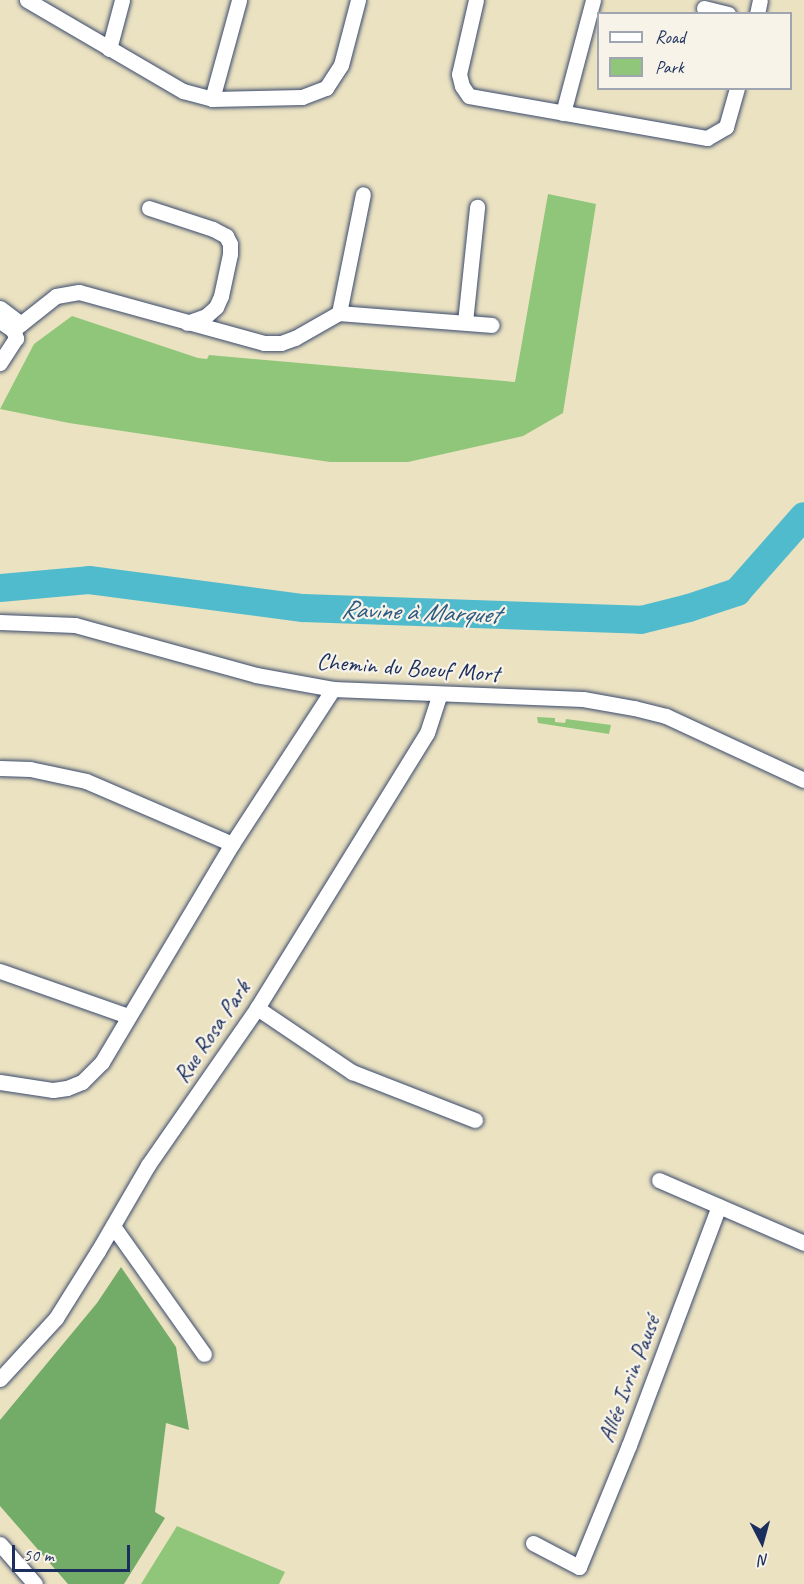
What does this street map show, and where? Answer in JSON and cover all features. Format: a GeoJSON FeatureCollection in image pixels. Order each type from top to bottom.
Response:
{"type":"FeatureCollection","features":[{"type":"Feature","properties":{"kind":"street"},"geometry":{"type":"LineString","coordinates":[[27,0],[109,50],[183,91],[212,99],[302,97],[326,88],[341,65],[358,0]]}},
{"type":"Feature","properties":{"kind":"street"},"geometry":{"type":"LineString","coordinates":[[109,50],[122,0]]}},
{"type":"Feature","properties":{"kind":"street"},"geometry":{"type":"LineString","coordinates":[[212,99],[239,0]]}},
{"type":"Feature","properties":{"kind":"street"},"geometry":{"type":"LineString","coordinates":[[476,0],[459,74],[462,86],[469,96],[707,138],[726,127],[735,90]]}},
{"type":"Feature","properties":{"kind":"street"},"geometry":{"type":"LineString","coordinates":[[563,114],[593,0]]}},
{"type":"Feature","properties":{"kind":"street"},"geometry":{"type":"LineString","coordinates":[[704,8],[720,12]]}},
{"type":"Feature","properties":{"kind":"street"},"geometry":{"type":"LineString","coordinates":[[339,313],[363,194]]}},
{"type":"Feature","properties":{"kind":"street"},"geometry":{"type":"LineString","coordinates":[[465,322],[477,207]]}},
{"type":"Feature","properties":{"kind":"street"},"geometry":{"type":"LineString","coordinates":[[149,208],[213,229],[226,236],[230,244],[224,286],[216,307],[206,316],[187,323]]}},
{"type":"Feature","properties":{"kind":"street"},"geometry":{"type":"LineString","coordinates":[[17,327],[57,296],[79,292],[264,344],[280,343],[295,338],[339,313],[492,325]]}},
{"type":"Feature","properties":{"kind":"street"},"geometry":{"type":"LineString","coordinates":[[0,308],[17,327],[13,347],[0,363]]}},
{"type":"Feature","properties":{"kind":"street"},"geometry":{"type":"LineString","coordinates":[[0,321],[17,327]]}},
{"type":"Feature","properties":{"kind":"street","name":"Chemin du Boeuf Mort"},"geometry":{"type":"LineString","coordinates":[[0,622],[75,625],[255,675],[333,689],[583,699],[634,708],[666,716],[804,780]]}},
{"type":"Feature","properties":{"kind":"street"},"geometry":{"type":"LineString","coordinates":[[0,1082],[53,1090],[82,1082],[102,1062],[232,844],[333,689]]}},
{"type":"Feature","properties":{"kind":"street","name":"Rue Rosa Park"},"geometry":{"type":"LineString","coordinates":[[0,1379],[56,1318],[148,1165],[257,1008],[427,733],[439,695]]}},
{"type":"Feature","properties":{"kind":"street"},"geometry":{"type":"LineString","coordinates":[[0,768],[30,769],[86,781],[232,844]]}},
{"type":"Feature","properties":{"kind":"street"},"geometry":{"type":"LineString","coordinates":[[0,971],[128,1016]]}},
{"type":"Feature","properties":{"kind":"street"},"geometry":{"type":"LineString","coordinates":[[257,1008],[352,1072],[475,1120]]}},
{"type":"Feature","properties":{"kind":"street"},"geometry":{"type":"LineString","coordinates":[[659,1180],[804,1243]]}},
{"type":"Feature","properties":{"kind":"street","name":"Allée Ivrin Pausé"},"geometry":{"type":"LineString","coordinates":[[533,1544],[579,1567],[629,1445],[719,1206]]}},
{"type":"Feature","properties":{"kind":"street"},"geometry":{"type":"LineString","coordinates":[[113,1226],[204,1354]]}},
{"type":"Feature","properties":{"kind":"street"},"geometry":{"type":"LineString","coordinates":[[0,1544],[35,1584]]}},
{"type":"Feature","properties":{"kind":"green space"},"geometry":{"type":"Polygon","coordinates":[[[548,194],[596,204],[563,413],[523,436],[408,462],[330,462],[69,423],[0,409],[34,344],[72,316],[198,358],[207,359],[209,355],[515,382],[548,194]]]}},
{"type":"Feature","properties":{"kind":"green space"},"geometry":{"type":"Polygon","coordinates":[[[537,717],[555,718],[555,722],[565,723],[566,719],[611,725],[609,734],[538,723],[537,717]]]}},
{"type":"Feature","properties":{"kind":"green space"},"geometry":{"type":"Polygon","coordinates":[[[121,1267],[176,1347],[189,1430],[166,1423],[155,1512],[165,1518],[124,1584],[68,1584],[0,1506],[0,1420],[97,1303],[121,1267]]]}},
{"type":"Feature","properties":{"kind":"green space"},"geometry":{"type":"Polygon","coordinates":[[[177,1526],[285,1572],[279,1584],[141,1584],[177,1526]]]}},
{"type":"Feature","properties":{"kind":"waterway","name":"Ravine à Marquet"},"geometry":{"type":"LineString","coordinates":[[0,588],[89,580],[303,608],[641,620],[689,608],[737,592],[804,516]]}}]}
